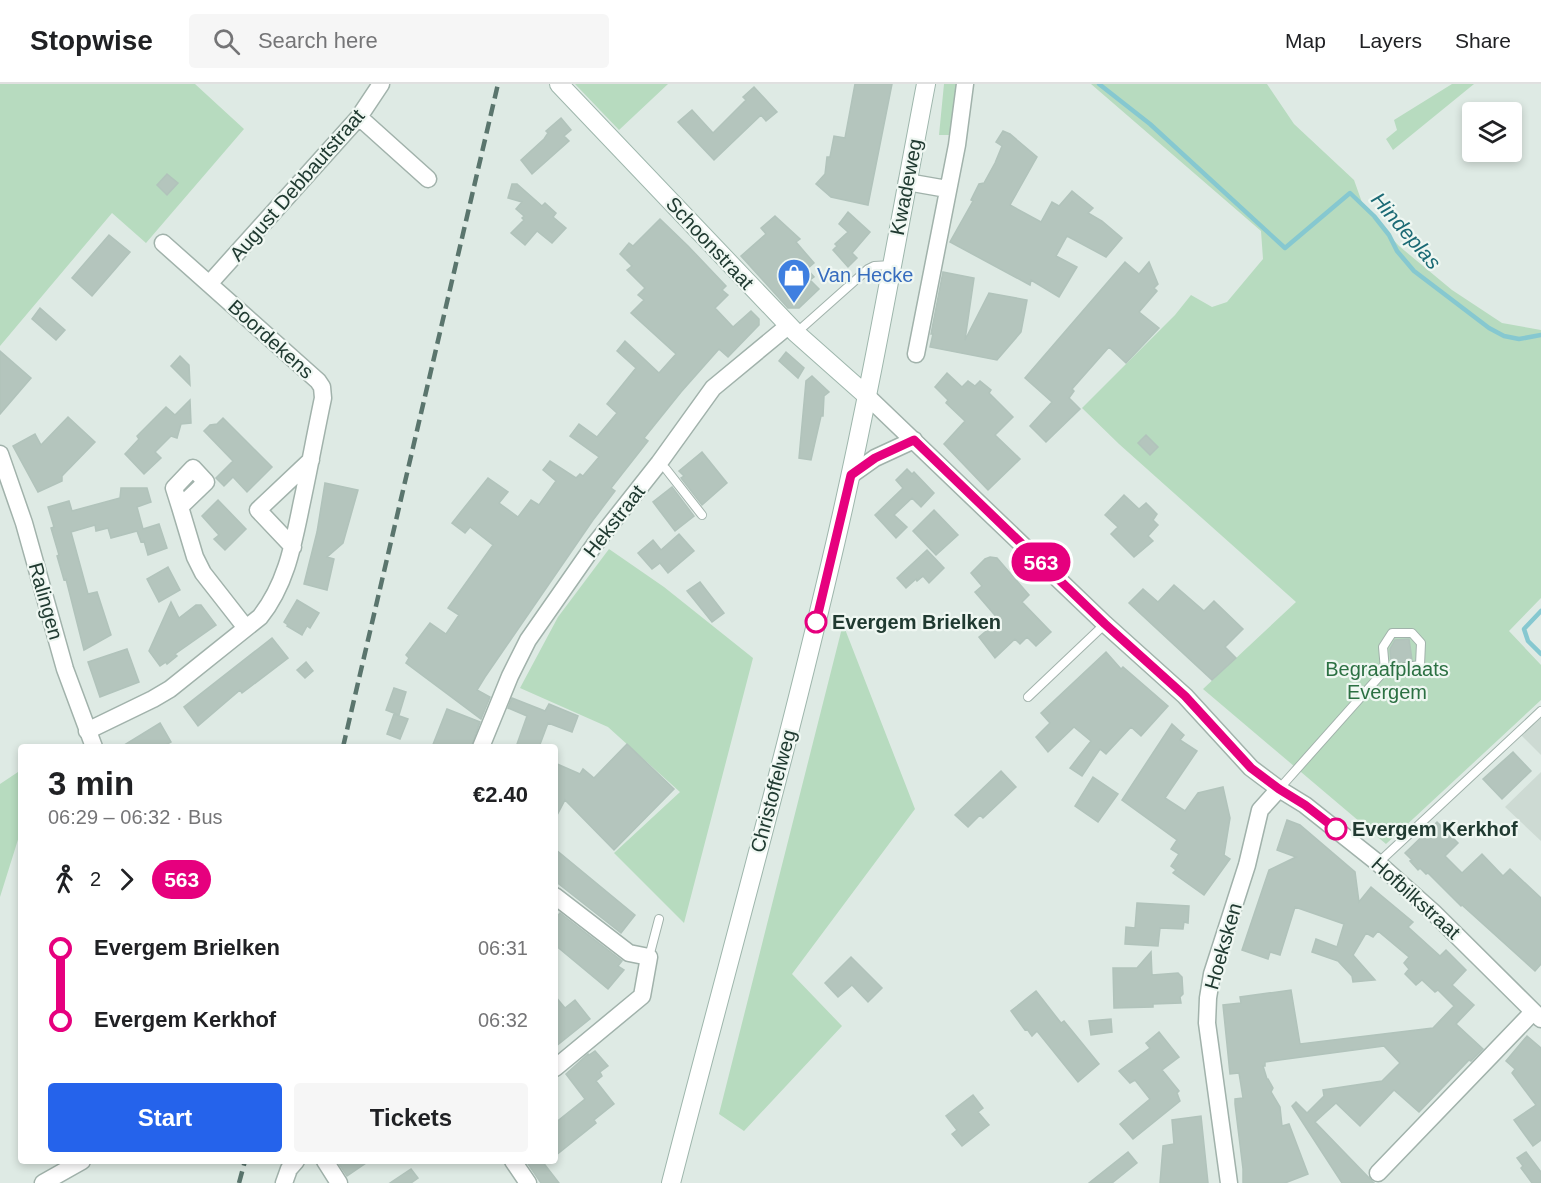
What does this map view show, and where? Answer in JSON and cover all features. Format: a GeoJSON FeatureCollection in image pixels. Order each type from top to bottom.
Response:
{"type":"FeatureCollection","features":[{"type":"Feature","properties":{"kind":"main road","name":"Schoonstraat"},"geometry":{"type":"LineString","coordinates":[[559,84],[792,330],[867,396]]}},
{"type":"Feature","properties":{"kind":"main road","name":"Kwadeweg"},"geometry":{"type":"LineString","coordinates":[[867,396],[926,84]]}},
{"type":"Feature","properties":{"kind":"main road","name":"Christoffelweg"},"geometry":{"type":"LineString","coordinates":[[671,1183],[807,658],[851,475],[867,396]]}},
{"type":"Feature","properties":{"kind":"street","name":"August Debbautstraat"},"geometry":{"type":"LineString","coordinates":[[209,284],[359,117],[381,84]]}},
{"type":"Feature","properties":{"kind":"street","name":"Kwadeweg"},"geometry":{"type":"LineString","coordinates":[[916,354],[957,145],[965,84]]}},
{"type":"Feature","properties":{"kind":"street"},"geometry":{"type":"LineString","coordinates":[[359,117],[428,179]]}},
{"type":"Feature","properties":{"kind":"street"},"geometry":{"type":"LineString","coordinates":[[907,182],[947,189]]}},
{"type":"Feature","properties":{"kind":"street","name":"Boordekens"},"geometry":{"type":"LineString","coordinates":[[87,731],[170,689],[260,617],[268,607],[284,577],[293,547],[323,398],[322,387],[318,381],[164,243]]}},
{"type":"Feature","properties":{"kind":"street","name":"Hekstraat"},"geometry":{"type":"LineString","coordinates":[[482,744],[510,676],[528,640],[595,544],[659,464],[713,388],[792,330]]}},
{"type":"Feature","properties":{"kind":"street","name":"Hofbilkstraat"},"geometry":{"type":"LineString","coordinates":[[867,396],[1105,624],[1185,696],[1251,768],[1305,805],[1378,862],[1433,912],[1537,1016]]}},
{"type":"Feature","properties":{"kind":"street"},"geometry":{"type":"LineString","coordinates":[[851,475],[875,458],[914,440]]}},
{"type":"Feature","properties":{"kind":"street","name":"Ralingen"},"geometry":{"type":"LineString","coordinates":[[0,454],[24,523],[65,669],[93,744]]}},
{"type":"Feature","properties":{"kind":"street"},"geometry":{"type":"LineString","coordinates":[[293,547],[258,510],[310,460]]}},
{"type":"Feature","properties":{"kind":"street"},"geometry":{"type":"LineString","coordinates":[[180,507],[195,557],[203,573],[246,628]]}},
{"type":"Feature","properties":{"kind":"street","name":"Hoeksken"},"geometry":{"type":"LineString","coordinates":[[1229,1183],[1207,1023],[1208,998],[1212,974],[1247,865],[1260,810],[1279,789]]}},
{"type":"Feature","properties":{"kind":"street"},"geometry":{"type":"LineString","coordinates":[[558,898],[629,953],[649,957],[642,996],[558,1066]]}},
{"type":"Feature","properties":{"kind":"street"},"geometry":{"type":"LineString","coordinates":[[1378,1173],[1537,1016]]}},
{"type":"Feature","properties":{"kind":"street"},"geometry":{"type":"LineString","coordinates":[[43,1183],[77,1164]]}},
{"type":"Feature","properties":{"kind":"street"},"geometry":{"type":"LineString","coordinates":[[284,1183],[294,1164]]}},
{"type":"Feature","properties":{"kind":"street"},"geometry":{"type":"LineString","coordinates":[[327,1164],[339,1183]]}},
{"type":"Feature","properties":{"kind":"street"},"geometry":{"type":"LineString","coordinates":[[515,1164],[528,1183]]}},
{"type":"Feature","properties":{"kind":"lane"},"geometry":{"type":"LineString","coordinates":[[792,330],[868,269],[874,266],[892,265]]}},
{"type":"Feature","properties":{"kind":"lane"},"geometry":{"type":"LineString","coordinates":[[659,464],[666,469],[702,515]]}},
{"type":"Feature","properties":{"kind":"lane"},"geometry":{"type":"LineString","coordinates":[[1028,697],[1105,624]]}},
{"type":"Feature","properties":{"kind":"lane"},"geometry":{"type":"LineString","coordinates":[[1279,789],[1386,670],[1420,665],[1421,643],[1412,633],[1392,633],[1383,647],[1386,670]]}},
{"type":"Feature","properties":{"kind":"lane"},"geometry":{"type":"LineString","coordinates":[[1378,862],[1541,711]]}},
{"type":"Feature","properties":{"kind":"lane"},"geometry":{"type":"LineString","coordinates":[[649,957],[659,919]]}},
{"type":"Feature","properties":{"kind":"shaded area"},"geometry":{"type":"Polygon","coordinates":[[[1541,717],[1541,755],[1521,735],[1541,717]]]}},
{"type":"Feature","properties":{"kind":"shaded area"},"geometry":{"type":"Polygon","coordinates":[[[1541,772],[1541,841],[1505,807],[1541,772]]]}},
{"type":"Feature","properties":{"kind":"green space"},"geometry":{"type":"Polygon","coordinates":[[[0,84],[195,84],[244,129],[146,243],[112,213],[0,346],[0,84]]]}},
{"type":"Feature","properties":{"kind":"green space"},"geometry":{"type":"Polygon","coordinates":[[[575,84],[668,84],[619,130],[575,84]]]}},
{"type":"Feature","properties":{"kind":"green space"},"geometry":{"type":"Polygon","coordinates":[[[944,84],[960,84],[951,135],[939,135],[944,84]]]}},
{"type":"Feature","properties":{"kind":"green space","name":"Begraafplaats Evergem"},"geometry":{"type":"Polygon","coordinates":[[[1091,84],[1267,84],[1294,124],[1354,180],[1364,208],[1399,246],[1452,290],[1502,323],[1541,330],[1541,598],[1509,631],[1541,665],[1541,700],[1386,844],[1203,689],[1296,602],[1119,444],[1082,408],[1175,315],[1191,295],[1212,307],[1227,302],[1263,259],[1261,231],[1091,84]]]}},
{"type":"Feature","properties":{"kind":"green space"},"geometry":{"type":"Polygon","coordinates":[[[1452,84],[1474,84],[1393,150],[1386,139],[1397,130],[1394,120],[1452,84]]]}},
{"type":"Feature","properties":{"kind":"green space"},"geometry":{"type":"Polygon","coordinates":[[[609,549],[664,587],[753,658],[684,923],[614,853],[680,792],[608,727],[520,688],[558,617],[609,549]]]}},
{"type":"Feature","properties":{"kind":"green space"},"geometry":{"type":"Polygon","coordinates":[[[843,624],[915,809],[792,974],[842,1026],[744,1131],[719,1114],[843,624]]]}},
{"type":"Feature","properties":{"kind":"green space"},"geometry":{"type":"Polygon","coordinates":[[[18,772],[18,840],[0,897],[0,784],[18,772]]]}},
{"type":"Feature","properties":{"kind":"building"},"geometry":{"type":"Polygon","coordinates":[[[855,84],[892,84],[868,205],[831,197],[816,184],[825,174],[827,157],[830,157],[834,136],[845,138],[855,84]]]}},
{"type":"Feature","properties":{"kind":"building"},"geometry":{"type":"Polygon","coordinates":[[[754,87],[777,112],[766,121],[761,115],[714,160],[678,122],[692,110],[713,133],[746,100],[743,97],[754,87]]]}},
{"type":"Feature","properties":{"kind":"building"},"geometry":{"type":"Polygon","coordinates":[[[561,118],[571,130],[564,136],[569,141],[532,174],[521,160],[544,139],[548,133],[546,131],[561,118]]]}},
{"type":"Feature","properties":{"kind":"building"},"geometry":{"type":"Polygon","coordinates":[[[1003,131],[1010,134],[1037,157],[1010,205],[1041,222],[1052,202],[1059,206],[1072,191],[1093,208],[1088,213],[1102,221],[1122,238],[1106,257],[1067,236],[1056,256],[1077,267],[1059,297],[1031,280],[1030,285],[950,242],[973,201],[971,200],[979,184],[984,183],[995,163],[1002,146],[996,142],[1003,131]]]}},
{"type":"Feature","properties":{"kind":"building"},"geometry":{"type":"Polygon","coordinates":[[[167,174],[178,183],[167,195],[157,185],[167,174]]]}},
{"type":"Feature","properties":{"kind":"building"},"geometry":{"type":"Polygon","coordinates":[[[512,184],[517,184],[542,206],[545,203],[556,213],[553,217],[566,228],[552,243],[537,231],[525,245],[511,233],[524,220],[522,218],[524,216],[516,209],[522,202],[508,198],[512,184]]]}},
{"type":"Feature","properties":{"kind":"building"},"geometry":{"type":"Polygon","coordinates":[[[848,212],[870,232],[852,253],[857,258],[848,267],[833,250],[837,246],[835,244],[848,232],[839,224],[848,212]]]}},
{"type":"Feature","properties":{"kind":"building"},"geometry":{"type":"Polygon","coordinates":[[[775,216],[800,239],[796,242],[814,263],[807,269],[814,277],[810,280],[819,289],[799,308],[788,308],[741,256],[766,234],[761,228],[775,216]]]}},
{"type":"Feature","properties":{"kind":"building"},"geometry":{"type":"Polygon","coordinates":[[[660,219],[726,286],[722,290],[728,295],[715,308],[733,327],[751,311],[759,319],[759,325],[728,357],[719,349],[644,438],[648,441],[611,488],[615,491],[477,690],[490,697],[481,719],[406,663],[409,658],[406,655],[430,623],[446,634],[459,615],[448,608],[493,545],[470,527],[465,533],[452,523],[488,478],[508,492],[499,503],[518,517],[531,500],[539,505],[556,481],[543,470],[550,461],[576,478],[580,474],[583,476],[599,457],[570,436],[579,424],[597,437],[617,413],[607,404],[636,368],[617,351],[625,341],[659,373],[676,354],[631,313],[644,300],[638,295],[645,288],[627,270],[632,266],[620,254],[629,243],[633,246],[660,219]]]}},
{"type":"Feature","properties":{"kind":"building"},"geometry":{"type":"Polygon","coordinates":[[[109,235],[130,252],[92,296],[72,278],[109,235]]]}},
{"type":"Feature","properties":{"kind":"building"},"geometry":{"type":"Polygon","coordinates":[[[1125,262],[1139,274],[1149,262],[1158,284],[1154,288],[1157,291],[1139,312],[1159,328],[1126,363],[1109,347],[1072,389],[1074,391],[1069,398],[1080,409],[1046,442],[1030,426],[1052,402],[1025,378],[1125,262]]]}},
{"type":"Feature","properties":{"kind":"building"},"geometry":{"type":"Polygon","coordinates":[[[943,272],[974,278],[965,340],[989,293],[1027,300],[1021,332],[997,360],[930,347],[943,272]]]}},
{"type":"Feature","properties":{"kind":"building"},"geometry":{"type":"Polygon","coordinates":[[[40,308],[65,330],[56,340],[32,319],[40,308]]]}},
{"type":"Feature","properties":{"kind":"building"},"geometry":{"type":"Polygon","coordinates":[[[0,351],[31,378],[0,414],[0,351]]]}},
{"type":"Feature","properties":{"kind":"building"},"geometry":{"type":"Polygon","coordinates":[[[786,352],[804,368],[798,378],[779,361],[786,352]]]}},
{"type":"Feature","properties":{"kind":"building"},"geometry":{"type":"Polygon","coordinates":[[[180,356],[189,365],[190,385],[171,366],[180,356]]]}},
{"type":"Feature","properties":{"kind":"building"},"geometry":{"type":"Polygon","coordinates":[[[947,373],[962,387],[968,381],[975,386],[980,381],[991,390],[989,393],[1013,417],[995,435],[1020,459],[988,490],[944,444],[965,421],[946,403],[948,400],[935,387],[947,373]]]}},
{"type":"Feature","properties":{"kind":"building"},"geometry":{"type":"Polygon","coordinates":[[[812,376],[829,392],[824,396],[823,416],[821,416],[811,460],[799,458],[806,381],[812,376]]]}},
{"type":"Feature","properties":{"kind":"building"},"geometry":{"type":"Polygon","coordinates":[[[190,400],[191,423],[181,424],[177,438],[171,436],[155,452],[161,458],[144,474],[125,454],[139,439],[137,436],[166,407],[175,415],[190,400]]]}},
{"type":"Feature","properties":{"kind":"building"},"geometry":{"type":"Polygon","coordinates":[[[68,417],[95,442],[62,476],[62,481],[38,492],[13,446],[35,434],[41,445],[68,417]]]}},
{"type":"Feature","properties":{"kind":"building"},"geometry":{"type":"Polygon","coordinates":[[[223,418],[272,467],[247,492],[233,477],[224,486],[216,478],[233,461],[204,431],[223,418]]]}},
{"type":"Feature","properties":{"kind":"building"},"geometry":{"type":"Polygon","coordinates":[[[1146,435],[1158,447],[1150,455],[1138,443],[1146,435]]]}},
{"type":"Feature","properties":{"kind":"building"},"geometry":{"type":"Polygon","coordinates":[[[702,452],[727,483],[702,505],[681,478],[684,476],[679,471],[702,452]]]}},
{"type":"Feature","properties":{"kind":"building"},"geometry":{"type":"Polygon","coordinates":[[[907,469],[912,474],[914,472],[934,493],[921,507],[912,498],[894,515],[907,527],[896,538],[875,515],[903,488],[896,480],[907,469]]]}},
{"type":"Feature","properties":{"kind":"building"},"geometry":{"type":"Polygon","coordinates":[[[325,483],[358,490],[343,543],[327,557],[334,559],[327,590],[304,584],[317,532],[325,483]]]}},
{"type":"Feature","properties":{"kind":"building"},"geometry":{"type":"Polygon","coordinates":[[[672,487],[694,516],[675,531],[653,502],[672,487]]]}},
{"type":"Feature","properties":{"kind":"building"},"geometry":{"type":"Polygon","coordinates":[[[121,488],[147,488],[151,502],[137,507],[143,529],[159,524],[167,548],[148,555],[144,541],[141,542],[137,531],[111,538],[108,528],[96,531],[95,525],[71,532],[88,594],[97,592],[111,635],[84,650],[66,579],[64,580],[57,556],[59,555],[51,528],[54,527],[48,507],[69,501],[72,511],[120,498],[121,488]]]}},
{"type":"Feature","properties":{"kind":"building"},"geometry":{"type":"Polygon","coordinates":[[[1124,495],[1139,509],[1146,503],[1157,514],[1153,520],[1158,525],[1148,536],[1153,541],[1134,557],[1111,534],[1118,527],[1105,515],[1124,495]]]}},
{"type":"Feature","properties":{"kind":"building"},"geometry":{"type":"Polygon","coordinates":[[[218,500],[246,529],[225,550],[214,539],[219,535],[202,516],[218,500]]]}},
{"type":"Feature","properties":{"kind":"building"},"geometry":{"type":"Polygon","coordinates":[[[934,510],[958,535],[936,555],[913,531],[934,510]]]}},
{"type":"Feature","properties":{"kind":"building"},"geometry":{"type":"Polygon","coordinates":[[[679,534],[694,551],[668,573],[660,563],[652,569],[638,553],[653,540],[661,550],[679,534]]]}},
{"type":"Feature","properties":{"kind":"building"},"geometry":{"type":"Polygon","coordinates":[[[927,550],[944,568],[929,583],[923,576],[906,588],[897,578],[927,550]]]}},
{"type":"Feature","properties":{"kind":"building"},"geometry":{"type":"Polygon","coordinates":[[[990,557],[997,558],[1029,595],[1022,602],[1051,632],[1036,646],[1027,637],[1020,644],[1015,639],[995,658],[979,637],[999,620],[975,592],[982,586],[971,573],[990,557]]]}},
{"type":"Feature","properties":{"kind":"building"},"geometry":{"type":"Polygon","coordinates":[[[168,567],[180,590],[159,602],[147,579],[168,567]]]}},
{"type":"Feature","properties":{"kind":"building"},"geometry":{"type":"Polygon","coordinates":[[[700,582],[724,613],[712,622],[687,591],[700,582]]]}},
{"type":"Feature","properties":{"kind":"building"},"geometry":{"type":"Polygon","coordinates":[[[1174,585],[1204,611],[1214,601],[1243,629],[1225,647],[1236,658],[1212,680],[1129,603],[1143,589],[1158,602],[1174,585]]]}},
{"type":"Feature","properties":{"kind":"building"},"geometry":{"type":"Polygon","coordinates":[[[297,600],[319,613],[310,628],[307,626],[302,635],[284,622],[297,600]]]}},
{"type":"Feature","properties":{"kind":"building"},"geometry":{"type":"Polygon","coordinates":[[[171,602],[179,618],[196,605],[201,605],[216,625],[175,654],[177,656],[167,664],[166,662],[160,666],[149,651],[171,602]]]}},
{"type":"Feature","properties":{"kind":"building"},"geometry":{"type":"Polygon","coordinates":[[[272,638],[288,658],[242,693],[240,690],[198,726],[184,707],[272,638]]]}},
{"type":"Feature","properties":{"kind":"building"},"geometry":{"type":"Polygon","coordinates":[[[1409,639],[1412,660],[1391,663],[1390,649],[1395,640],[1409,639]]]}},
{"type":"Feature","properties":{"kind":"building"},"geometry":{"type":"Polygon","coordinates":[[[127,649],[139,682],[100,697],[88,662],[127,649]]]}},
{"type":"Feature","properties":{"kind":"building"},"geometry":{"type":"Polygon","coordinates":[[[1106,652],[1121,669],[1123,667],[1168,706],[1141,736],[1131,727],[1106,754],[1100,749],[1082,776],[1070,768],[1091,741],[1074,727],[1048,752],[1036,737],[1050,723],[1041,713],[1106,652]]]}},
{"type":"Feature","properties":{"kind":"building"},"geometry":{"type":"Polygon","coordinates":[[[306,662],[313,671],[305,678],[297,670],[306,662]]]}},
{"type":"Feature","properties":{"kind":"building"},"geometry":{"type":"Polygon","coordinates":[[[394,688],[406,692],[399,715],[386,710],[394,688]]]}},
{"type":"Feature","properties":{"kind":"building"},"geometry":{"type":"Polygon","coordinates":[[[512,698],[545,711],[549,704],[578,716],[572,732],[548,723],[540,744],[517,744],[527,716],[508,708],[512,698]]]}},
{"type":"Feature","properties":{"kind":"building"},"geometry":{"type":"Polygon","coordinates":[[[447,709],[480,722],[472,744],[433,744],[447,709]]]}},
{"type":"Feature","properties":{"kind":"building"},"geometry":{"type":"Polygon","coordinates":[[[394,714],[408,719],[400,739],[387,734],[394,714]]]}},
{"type":"Feature","properties":{"kind":"building"},"geometry":{"type":"Polygon","coordinates":[[[160,723],[171,742],[167,744],[126,744],[160,723]]]}},
{"type":"Feature","properties":{"kind":"building"},"geometry":{"type":"Polygon","coordinates":[[[1172,724],[1184,735],[1180,740],[1197,751],[1165,798],[1185,811],[1198,793],[1223,787],[1230,818],[1224,855],[1230,859],[1204,895],[1173,873],[1176,870],[1171,866],[1179,854],[1171,849],[1177,840],[1122,800],[1172,724]]]}},
{"type":"Feature","properties":{"kind":"building"},"geometry":{"type":"Polygon","coordinates":[[[627,744],[674,789],[614,850],[565,800],[558,813],[558,764],[580,774],[583,769],[594,778],[627,744]]]}},
{"type":"Feature","properties":{"kind":"building"},"geometry":{"type":"Polygon","coordinates":[[[1513,752],[1531,771],[1502,799],[1483,779],[1513,752]]]}},
{"type":"Feature","properties":{"kind":"building"},"geometry":{"type":"Polygon","coordinates":[[[1001,771],[1016,787],[983,818],[980,815],[968,827],[955,815],[1001,771]]]}},
{"type":"Feature","properties":{"kind":"building"},"geometry":{"type":"Polygon","coordinates":[[[1093,777],[1118,794],[1098,822],[1075,806],[1093,777]]]}},
{"type":"Feature","properties":{"kind":"building"},"geometry":{"type":"Polygon","coordinates":[[[1287,820],[1300,825],[1355,872],[1359,902],[1371,887],[1413,922],[1408,927],[1440,956],[1446,950],[1466,970],[1452,985],[1474,1005],[1456,1024],[1483,1049],[1471,1061],[1469,1060],[1419,1112],[1394,1090],[1360,1126],[1336,1103],[1315,1122],[1374,1183],[1342,1183],[1292,1106],[1296,1102],[1307,1113],[1324,1096],[1323,1090],[1382,1081],[1400,1063],[1384,1046],[1265,1062],[1263,1066],[1273,1088],[1271,1092],[1280,1107],[1282,1126],[1289,1124],[1308,1174],[1285,1183],[1243,1183],[1235,1099],[1243,1098],[1239,1073],[1230,1074],[1223,1005],[1241,1003],[1240,997],[1291,990],[1300,1044],[1433,1028],[1454,1006],[1438,990],[1435,992],[1422,980],[1416,985],[1405,974],[1409,969],[1404,963],[1409,957],[1378,931],[1373,937],[1366,933],[1353,955],[1375,980],[1353,982],[1352,976],[1338,961],[1312,952],[1316,939],[1337,947],[1344,924],[1295,907],[1280,955],[1270,952],[1268,959],[1242,950],[1269,870],[1296,857],[1277,850],[1287,820]]]}},
{"type":"Feature","properties":{"kind":"building"},"geometry":{"type":"Polygon","coordinates":[[[1437,822],[1458,843],[1445,856],[1462,873],[1482,854],[1503,876],[1510,869],[1541,898],[1541,964],[1535,971],[1461,906],[1428,873],[1426,874],[1420,868],[1418,870],[1410,861],[1412,860],[1405,853],[1437,822]]]}},
{"type":"Feature","properties":{"kind":"building"},"geometry":{"type":"Polygon","coordinates":[[[558,851],[635,915],[621,933],[558,883],[558,851]]]}},
{"type":"Feature","properties":{"kind":"building"},"geometry":{"type":"Polygon","coordinates":[[[1137,903],[1189,906],[1188,923],[1184,922],[1183,929],[1160,928],[1158,946],[1125,944],[1126,927],[1135,928],[1137,903]]]}},
{"type":"Feature","properties":{"kind":"building"},"geometry":{"type":"Polygon","coordinates":[[[560,913],[622,961],[618,966],[624,970],[608,989],[558,947],[558,915],[560,913]]]}},
{"type":"Feature","properties":{"kind":"building"},"geometry":{"type":"Polygon","coordinates":[[[1151,952],[1152,975],[1178,973],[1182,977],[1181,1003],[1153,1004],[1153,1007],[1114,1008],[1113,968],[1137,968],[1151,952]]]}},
{"type":"Feature","properties":{"kind":"building"},"geometry":{"type":"Polygon","coordinates":[[[851,957],[882,988],[868,1002],[852,985],[838,997],[825,983],[851,957]]]}},
{"type":"Feature","properties":{"kind":"building"},"geometry":{"type":"Polygon","coordinates":[[[1036,991],[1061,1023],[1064,1021],[1099,1064],[1078,1082],[1037,1031],[1032,1036],[1011,1011],[1036,991]]]}},
{"type":"Feature","properties":{"kind":"building"},"geometry":{"type":"Polygon","coordinates":[[[558,1000],[565,1008],[575,1000],[590,1019],[558,1045],[558,1000]]]}},
{"type":"Feature","properties":{"kind":"building"},"geometry":{"type":"Polygon","coordinates":[[[1111,1019],[1112,1032],[1091,1035],[1089,1021],[1111,1019]]]}},
{"type":"Feature","properties":{"kind":"building"},"geometry":{"type":"Polygon","coordinates":[[[1159,1032],[1179,1057],[1162,1070],[1179,1091],[1177,1093],[1180,1101],[1133,1139],[1120,1124],[1150,1099],[1135,1080],[1130,1083],[1119,1071],[1150,1048],[1146,1043],[1159,1032]]]}},
{"type":"Feature","properties":{"kind":"building"},"geometry":{"type":"Polygon","coordinates":[[[1527,1036],[1541,1048],[1541,1140],[1533,1146],[1514,1120],[1536,1105],[1512,1073],[1515,1069],[1506,1061],[1527,1036]]]}},
{"type":"Feature","properties":{"kind":"building"},"geometry":{"type":"Polygon","coordinates":[[[595,1051],[608,1066],[600,1072],[602,1076],[596,1081],[614,1104],[594,1120],[596,1123],[558,1154],[558,1121],[585,1099],[566,1074],[595,1051]]]}},
{"type":"Feature","properties":{"kind":"building"},"geometry":{"type":"Polygon","coordinates":[[[973,1095],[983,1108],[978,1112],[989,1125],[962,1146],[952,1134],[957,1130],[946,1116],[973,1095]]]}},
{"type":"Feature","properties":{"kind":"building"},"geometry":{"type":"Polygon","coordinates":[[[1201,1116],[1208,1183],[1160,1183],[1163,1146],[1174,1144],[1172,1120],[1201,1116]]]}},
{"type":"Feature","properties":{"kind":"building"},"geometry":{"type":"Polygon","coordinates":[[[1128,1152],[1137,1163],[1112,1183],[1089,1183],[1128,1152]]]}},
{"type":"Feature","properties":{"kind":"building"},"geometry":{"type":"Polygon","coordinates":[[[1526,1152],[1541,1172],[1541,1183],[1532,1183],[1521,1168],[1523,1166],[1517,1158],[1526,1152]]]}},
{"type":"Feature","properties":{"kind":"building"},"geometry":{"type":"Polygon","coordinates":[[[339,1164],[365,1164],[347,1176],[339,1164]]]}},
{"type":"Feature","properties":{"kind":"building"},"geometry":{"type":"Polygon","coordinates":[[[528,1164],[544,1164],[559,1183],[541,1183],[528,1164]]]}},
{"type":"Feature","properties":{"kind":"building"},"geometry":{"type":"Polygon","coordinates":[[[411,1169],[418,1178],[411,1183],[390,1183],[411,1169]]]}},
{"type":"Feature","properties":{"kind":"waterway","name":"Hindeplas"},"geometry":{"type":"LineString","coordinates":[[1099,84],[1150,124],[1285,248],[1350,193],[1374,216],[1389,235],[1397,251],[1414,271],[1489,328],[1504,336],[1519,339],[1541,335]]}},
{"type":"Feature","properties":{"kind":"waterway","name":"Hindeplas"},"geometry":{"type":"LineString","coordinates":[[1541,611],[1524,629],[1528,641],[1541,654]]}},
{"type":"Feature","properties":{"kind":"railway"},"geometry":{"type":"LineString","coordinates":[[344,744],[498,84]]}},
{"type":"Feature","properties":{"kind":"railway"},"geometry":{"type":"LineString","coordinates":[[239,1183],[244,1164]]}},
{"type":"Feature","properties":{"kind":"bus line","name":"563"},"geometry":{"type":"LineString","coordinates":[[816,622],[851,475],[875,458],[914,440],[1105,624],[1185,696],[1251,768],[1336,829]]}},
{"type":"Feature","properties":{"kind":"place","name":"Van Hecke"},"geometry":{"type":"Point","coordinates":[794,304]}},
{"type":"Feature","properties":{"kind":"place","name":"Evergem Brielken"},"geometry":{"type":"Point","coordinates":[816,622]}},
{"type":"Feature","properties":{"kind":"place","name":"Evergem Kerkhof"},"geometry":{"type":"Point","coordinates":[1336,829]}}]}
